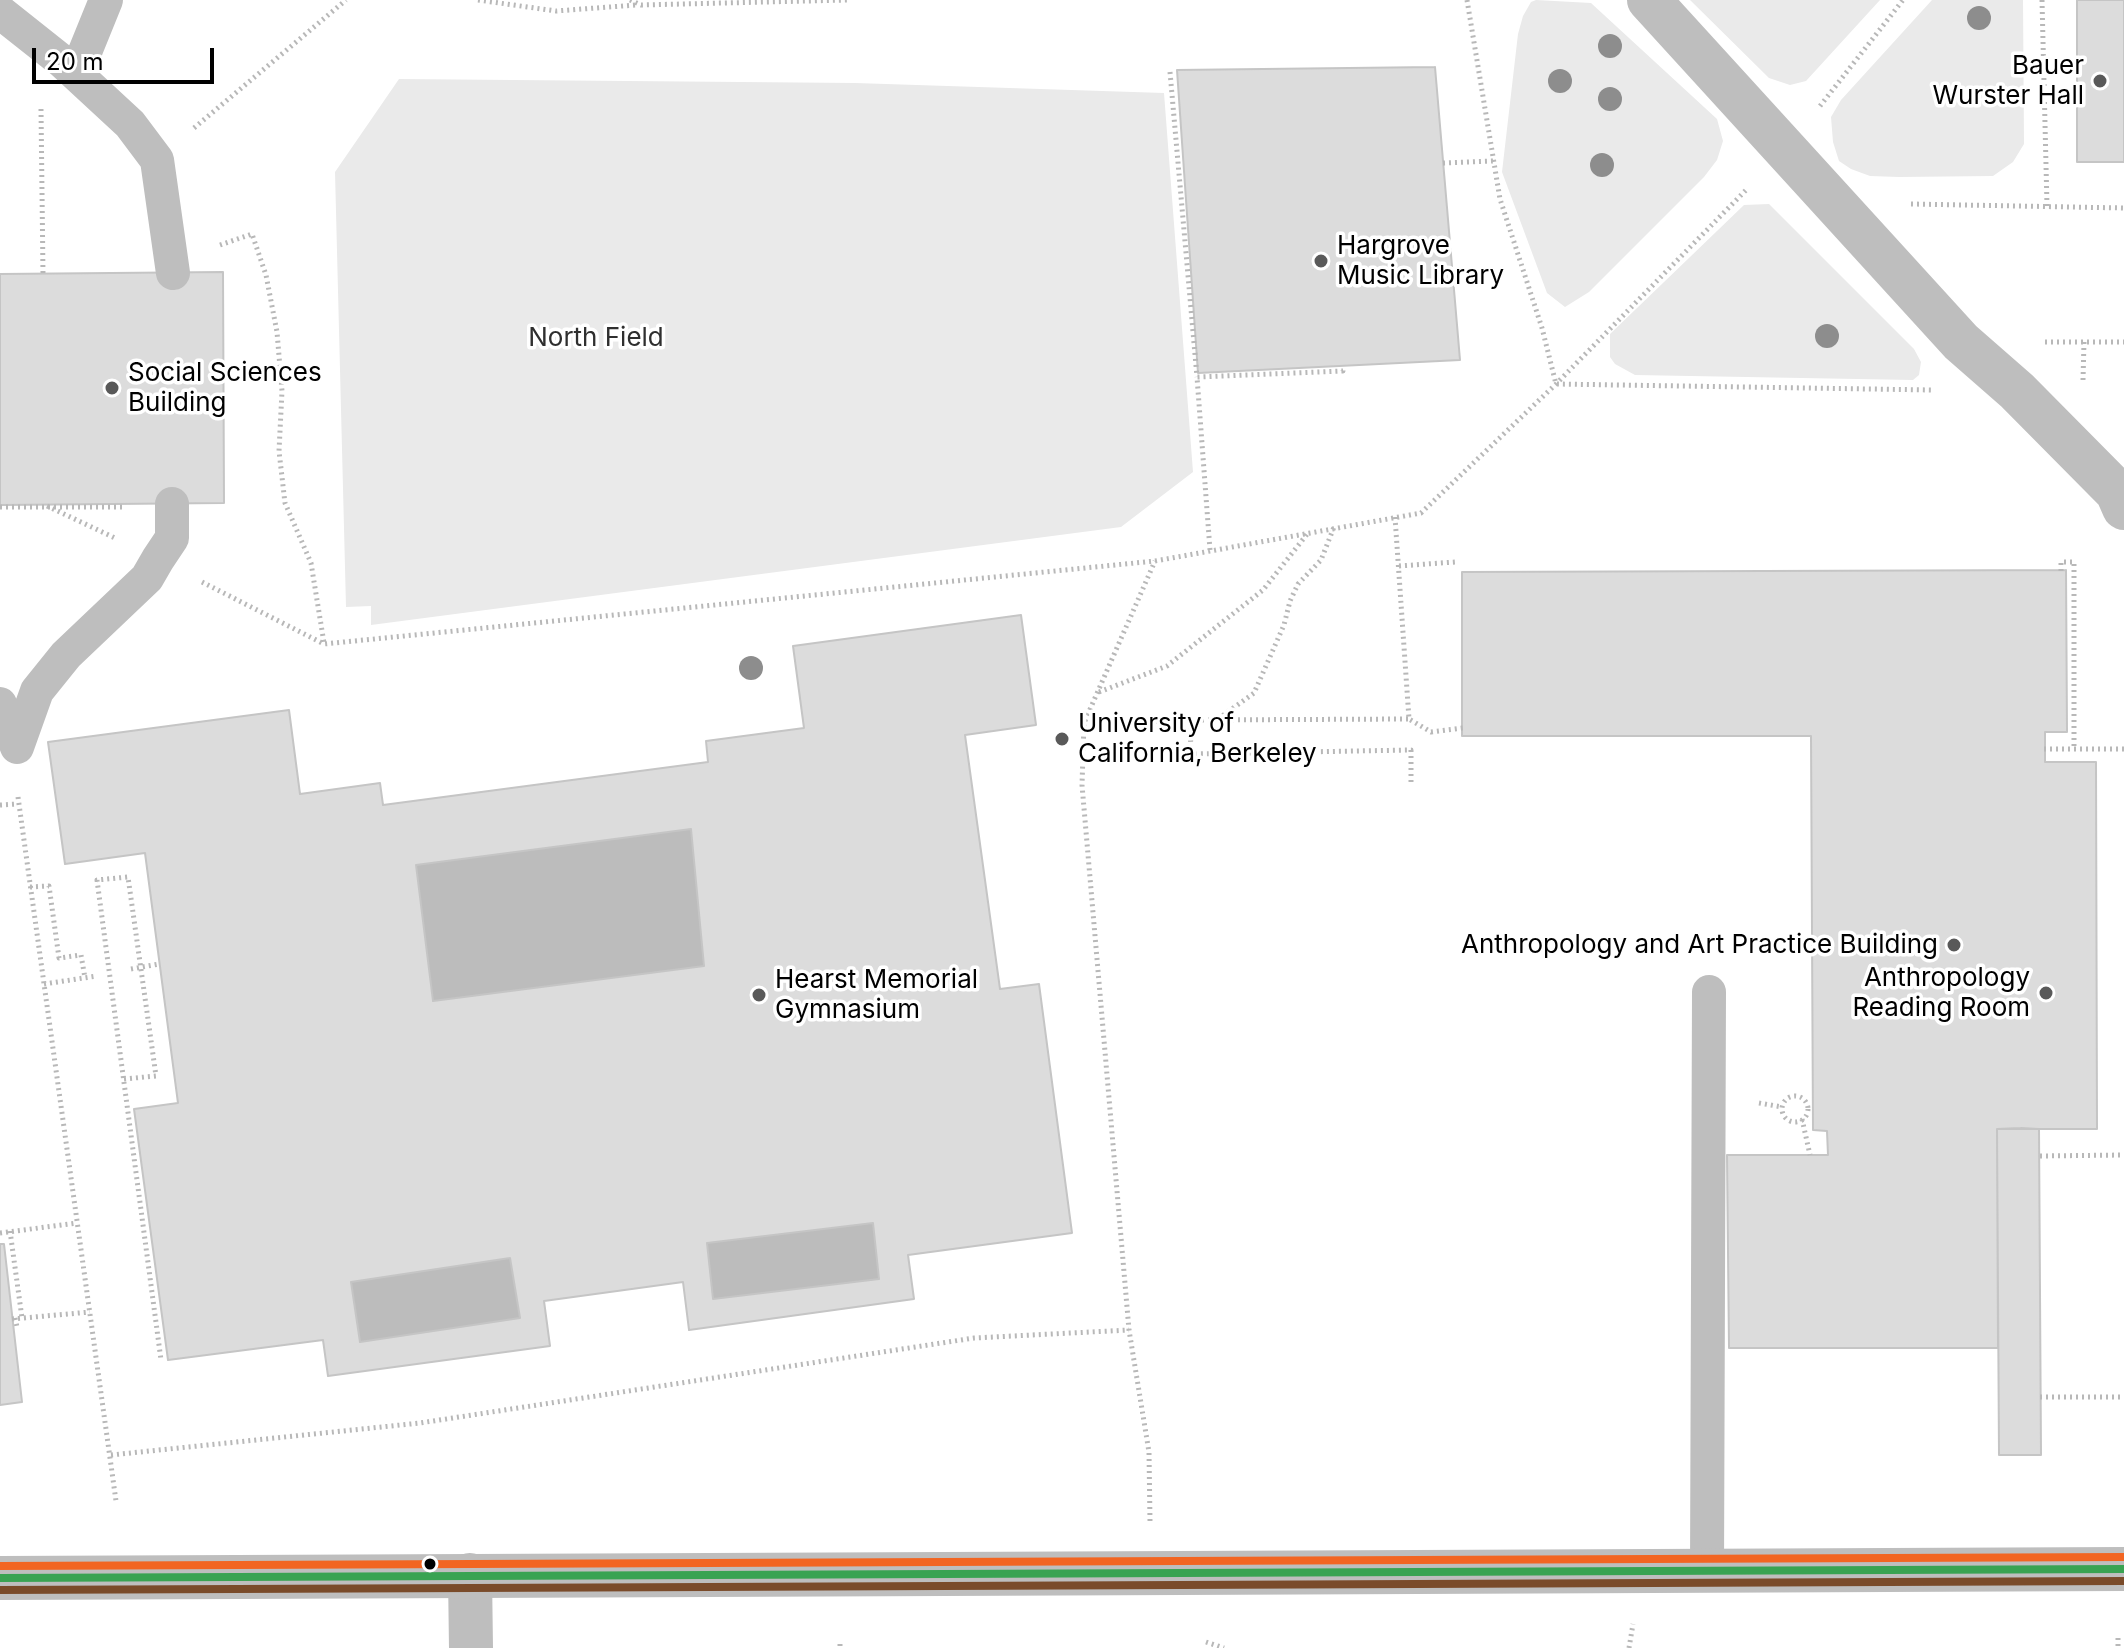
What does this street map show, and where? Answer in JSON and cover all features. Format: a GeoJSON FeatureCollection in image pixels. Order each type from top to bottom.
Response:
{"type":"FeatureCollection","features":[{"type":"Feature","properties":{"kind":"street"},"geometry":{"type":"LineString","coordinates":[[1649,0],[1961,342],[2017,391],[2117,492],[2124,508]]}},
{"type":"Feature","properties":{"kind":"street"},"geometry":{"type":"LineString","coordinates":[[0,1578],[2124,1569]]}},
{"type":"Feature","properties":{"kind":"street"},"geometry":{"type":"LineString","coordinates":[[470,1575],[471,1648]]}},
{"type":"Feature","properties":{"kind":"lane"},"geometry":{"type":"LineString","coordinates":[[76,74],[106,0]]}},
{"type":"Feature","properties":{"kind":"lane"},"geometry":{"type":"LineString","coordinates":[[0,12],[76,74],[130,124],[157,160],[173,266]]}},
{"type":"Feature","properties":{"kind":"lane"},"geometry":{"type":"LineString","coordinates":[[17,747],[37,691],[66,655],[147,578],[172,538],[172,505]]}},
{"type":"Feature","properties":{"kind":"lane"},"geometry":{"type":"LineString","coordinates":[[0,704],[17,747]]}},
{"type":"Feature","properties":{"kind":"lane"},"geometry":{"type":"LineString","coordinates":[[1707,1570],[1709,992]]}},
{"type":"Feature","properties":{"kind":"path"},"geometry":{"type":"LineString","coordinates":[[191,131],[346,0]]}},
{"type":"Feature","properties":{"kind":"path"},"geometry":{"type":"LineString","coordinates":[[478,0],[556,11],[641,5],[848,0]]}},
{"type":"Feature","properties":{"kind":"path"},"geometry":{"type":"LineString","coordinates":[[630,0],[641,5]]}},
{"type":"Feature","properties":{"kind":"path"},"geometry":{"type":"LineString","coordinates":[[1467,0],[1500,199],[1542,328],[1556,384]]}},
{"type":"Feature","properties":{"kind":"path"},"geometry":{"type":"LineString","coordinates":[[272,617],[324,644],[1155,561],[1334,526],[1421,513],[1556,384],[1787,148],[1903,0]]}},
{"type":"Feature","properties":{"kind":"path"},"geometry":{"type":"LineString","coordinates":[[2042,0],[2047,206]]}},
{"type":"Feature","properties":{"kind":"path"},"geometry":{"type":"LineString","coordinates":[[1170,72],[1210,550]]}},
{"type":"Feature","properties":{"kind":"path"},"geometry":{"type":"LineString","coordinates":[[40,96],[43,274]]}},
{"type":"Feature","properties":{"kind":"path"},"geometry":{"type":"LineString","coordinates":[[1443,163],[1493,161]]}},
{"type":"Feature","properties":{"kind":"path"},"geometry":{"type":"LineString","coordinates":[[1834,203],[2124,208]]}},
{"type":"Feature","properties":{"kind":"path"},"geometry":{"type":"LineString","coordinates":[[173,266],[252,234],[266,275],[277,332],[282,391],[279,451],[285,503],[311,563],[324,644]]}},
{"type":"Feature","properties":{"kind":"path"},"geometry":{"type":"LineString","coordinates":[[2037,342],[2124,342]]}},
{"type":"Feature","properties":{"kind":"path"},"geometry":{"type":"LineString","coordinates":[[2083,371],[2084,342]]}},
{"type":"Feature","properties":{"kind":"path"},"geometry":{"type":"LineString","coordinates":[[1197,377],[1343,371],[1343,367]]}},
{"type":"Feature","properties":{"kind":"path"},"geometry":{"type":"LineString","coordinates":[[1556,384],[2017,391]]}},
{"type":"Feature","properties":{"kind":"path"},"geometry":{"type":"LineString","coordinates":[[0,507],[172,505]]}},
{"type":"Feature","properties":{"kind":"path"},"geometry":{"type":"LineString","coordinates":[[1395,517],[1409,719]]}},
{"type":"Feature","properties":{"kind":"path"},"geometry":{"type":"LineString","coordinates":[[1218,719],[1254,693],[1298,584],[1321,560],[1334,526]]}},
{"type":"Feature","properties":{"kind":"path"},"geometry":{"type":"LineString","coordinates":[[1099,692],[1167,666],[1263,590],[1309,532]]}},
{"type":"Feature","properties":{"kind":"path"},"geometry":{"type":"LineString","coordinates":[[1151,1574],[1149,1452],[1129,1330],[1086,845],[1084,723],[1155,561]]}},
{"type":"Feature","properties":{"kind":"path"},"geometry":{"type":"LineString","coordinates":[[1399,566],[1455,562]]}},
{"type":"Feature","properties":{"kind":"path"},"geometry":{"type":"LineString","coordinates":[[2061,571],[2061,562],[2074,562],[2074,748]]}},
{"type":"Feature","properties":{"kind":"path"},"geometry":{"type":"LineString","coordinates":[[1084,723],[1409,719],[1431,732],[1463,728]]}},
{"type":"Feature","properties":{"kind":"path"},"geometry":{"type":"LineString","coordinates":[[1190,720],[1191,754],[1411,750],[1411,786]]}},
{"type":"Feature","properties":{"kind":"path"},"geometry":{"type":"LineString","coordinates":[[17,747],[18,804],[116,1501]]}},
{"type":"Feature","properties":{"kind":"path"},"geometry":{"type":"LineString","coordinates":[[2044,749],[2124,749]]}},
{"type":"Feature","properties":{"kind":"path"},"geometry":{"type":"LineString","coordinates":[[0,805],[18,804]]}},
{"type":"Feature","properties":{"kind":"path"},"geometry":{"type":"LineString","coordinates":[[124,1079],[156,1076],[128,877],[97,880],[161,1360]]}},
{"type":"Feature","properties":{"kind":"path"},"geometry":{"type":"LineString","coordinates":[[30,887],[49,886],[59,958],[81,955],[85,978]]}},
{"type":"Feature","properties":{"kind":"path"},"geometry":{"type":"LineString","coordinates":[[131,969],[159,964]]}},
{"type":"Feature","properties":{"kind":"path"},"geometry":{"type":"LineString","coordinates":[[44,984],[97,976]]}},
{"type":"Feature","properties":{"kind":"path"},"geometry":{"type":"LineString","coordinates":[[1802,1119],[1789,1121],[1783,1116],[1785,1100],[1797,1096],[1805,1100],[1808,1108],[1802,1119],[1810,1155]]}},
{"type":"Feature","properties":{"kind":"path"},"geometry":{"type":"LineString","coordinates":[[2040,1156],[2124,1155]]}},
{"type":"Feature","properties":{"kind":"path"},"geometry":{"type":"LineString","coordinates":[[0,1233],[77,1223]]}},
{"type":"Feature","properties":{"kind":"path"},"geometry":{"type":"LineString","coordinates":[[10,1231],[17,1327]]}},
{"type":"Feature","properties":{"kind":"path"},"geometry":{"type":"LineString","coordinates":[[16,1319],[90,1312]]}},
{"type":"Feature","properties":{"kind":"path"},"geometry":{"type":"LineString","coordinates":[[111,1455],[435,1421],[974,1338],[1129,1330]]}},
{"type":"Feature","properties":{"kind":"path"},"geometry":{"type":"LineString","coordinates":[[2040,1397],[2124,1397]]}},
{"type":"Feature","properties":{"kind":"path"},"geometry":{"type":"LineString","coordinates":[[2118,1638],[2118,1648]]}},
{"type":"Feature","properties":{"kind":"path"},"geometry":{"type":"LineString","coordinates":[[1629,1648],[1633,1639]]}},
{"type":"Feature","properties":{"kind":"path"},"geometry":{"type":"LineString","coordinates":[[1206,1642],[1224,1648]]}},
{"type":"Feature","properties":{"kind":"green space"},"geometry":{"type":"Polygon","coordinates":[[[1690,0],[1880,0],[1806,81],[1790,85],[1769,78],[1690,0]]]}},
{"type":"Feature","properties":{"kind":"green space"},"geometry":{"type":"Polygon","coordinates":[[[1932,0],[2023,0],[2024,144],[2013,162],[1993,176],[1870,176],[1851,169],[1839,161],[1833,142],[1831,117],[1841,100],[1932,0]]]}},
{"type":"Feature","properties":{"kind":"green space"},"geometry":{"type":"Polygon","coordinates":[[[1531,2],[1591,3],[1717,119],[1723,141],[1717,160],[1704,177],[1589,292],[1565,307],[1547,293],[1502,172],[1518,34],[1523,16],[1531,2]]]}},
{"type":"Feature","properties":{"kind":"green space","name":"North Field"},"geometry":{"type":"Polygon","coordinates":[[[399,79],[855,83],[1164,93],[1193,472],[1121,527],[371,625],[371,606],[346,607],[335,172],[399,79]]]}},
{"type":"Feature","properties":{"kind":"green space"},"geometry":{"type":"Polygon","coordinates":[[[1769,204],[1914,349],[1921,362],[1919,375],[1913,380],[1635,375],[1615,364],[1610,357],[1610,334],[1744,205],[1769,204]]]}},
{"type":"Feature","properties":{"kind":"shaded area"},"geometry":{"type":"Polygon","coordinates":[[[691,829],[704,966],[433,1001],[416,865],[691,829]]]}},
{"type":"Feature","properties":{"kind":"shaded area"},"geometry":{"type":"Polygon","coordinates":[[[873,1223],[879,1279],[713,1299],[707,1243],[873,1223]]]}},
{"type":"Feature","properties":{"kind":"shaded area"},"geometry":{"type":"Polygon","coordinates":[[[510,1258],[520,1318],[360,1342],[351,1282],[510,1258]]]}},
{"type":"Feature","properties":{"kind":"building","name":"Bauer Wurster Hall"},"geometry":{"type":"Polygon","coordinates":[[[2077,0],[2124,0],[2124,162],[2077,162],[2077,0]]]}},
{"type":"Feature","properties":{"kind":"building","name":"Hargrove Music Library"},"geometry":{"type":"Polygon","coordinates":[[[1435,67],[1460,360],[1198,373],[1177,70],[1435,67]]]}},
{"type":"Feature","properties":{"kind":"building","name":"Social Sciences Building"},"geometry":{"type":"Polygon","coordinates":[[[223,272],[224,503],[0,505],[0,274],[223,272]]]}},
{"type":"Feature","properties":{"kind":"building","name":"Anthropology and Art Practice Building"},"geometry":{"type":"Polygon","coordinates":[[[2066,570],[2067,732],[2045,732],[2045,762],[2096,762],[2097,1129],[1997,1129],[1998,1348],[1729,1348],[1727,1155],[1828,1155],[1827,1131],[1813,1130],[1811,736],[1462,736],[1462,572],[2066,570]]]}},
{"type":"Feature","properties":{"kind":"building","name":"Hearst Memorial Gymnasium"},"geometry":{"type":"Polygon","coordinates":[[[1021,615],[1036,725],[965,735],[1000,989],[1039,984],[1072,1233],[908,1255],[914,1299],[689,1330],[683,1282],[544,1301],[550,1346],[328,1376],[323,1340],[168,1360],[134,1109],[178,1103],[145,853],[65,864],[48,742],[289,710],[300,794],[380,783],[383,805],[708,762],[706,741],[804,728],[793,646],[1021,615]],[[691,829],[416,865],[433,1001],[704,966],[691,829]],[[873,1223],[707,1243],[713,1299],[879,1279],[873,1223]],[[510,1258],[351,1282],[360,1342],[520,1318],[510,1258]]]}},
{"type":"Feature","properties":{"kind":"building"},"geometry":{"type":"Polygon","coordinates":[[[1997,1129],[2039,1129],[2041,1455],[1999,1455],[1997,1129]]]}},
{"type":"Feature","properties":{"kind":"building"},"geometry":{"type":"Polygon","coordinates":[[[0,1244],[4,1244],[22,1402],[0,1405],[0,1244]]]}},
{"type":"Feature","properties":{"kind":"transit line"},"geometry":{"type":"LineString","coordinates":[[0,1566],[2124,1557]]}},
{"type":"Feature","properties":{"kind":"transit line"},"geometry":{"type":"LineString","coordinates":[[0,1578],[2124,1569]]}},
{"type":"Feature","properties":{"kind":"transit line"},"geometry":{"type":"LineString","coordinates":[[0,1590],[2124,1581]]}},
{"type":"Feature","properties":{"kind":"place","name":"Bauer Wurster Hall"},"geometry":{"type":"Point","coordinates":[2100,81]}},
{"type":"Feature","properties":{"kind":"place","name":"Hargrove Music Library"},"geometry":{"type":"Point","coordinates":[1321,261]}},
{"type":"Feature","properties":{"kind":"place","name":"Social Sciences Building"},"geometry":{"type":"Point","coordinates":[112,388]}},
{"type":"Feature","properties":{"kind":"place","name":"University of California, Berkeley"},"geometry":{"type":"Point","coordinates":[1062,739]}},
{"type":"Feature","properties":{"kind":"place","name":"Anthropology and Art Practice Building"},"geometry":{"type":"Point","coordinates":[1954,945]}},
{"type":"Feature","properties":{"kind":"place","name":"Anthropology Reading Room"},"geometry":{"type":"Point","coordinates":[2046,993]}},
{"type":"Feature","properties":{"kind":"place","name":"Hearst Memorial Gymnasium"},"geometry":{"type":"Point","coordinates":[759,995]}}]}
